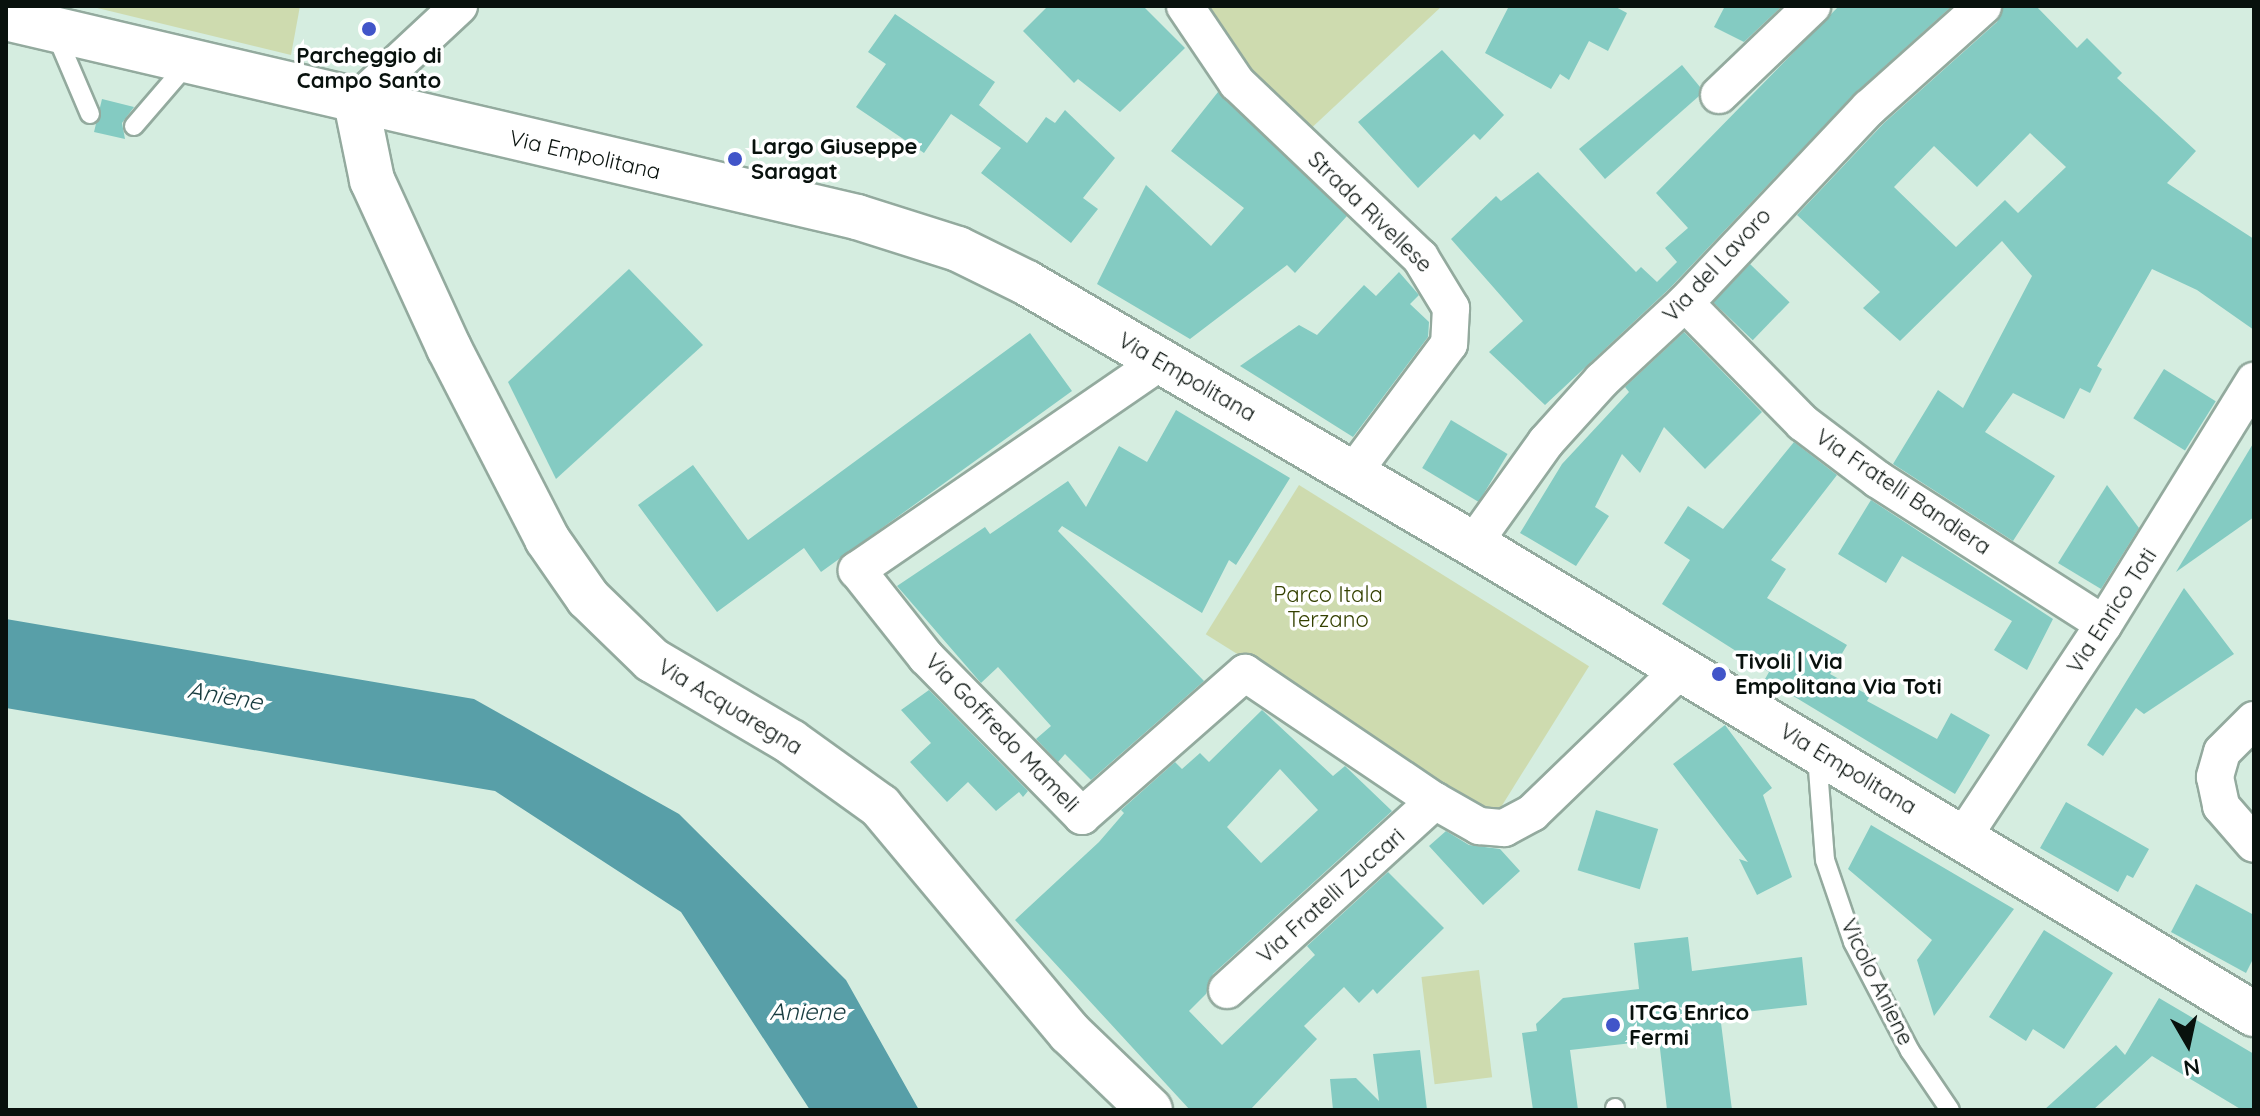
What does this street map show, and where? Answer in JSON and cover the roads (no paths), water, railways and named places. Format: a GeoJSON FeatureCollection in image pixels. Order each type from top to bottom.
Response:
{"type":"FeatureCollection","features":[{"type":"Feature","properties":{"kind":"main road","name":"Via Empolitana"},"geometry":{"type":"LineString","coordinates":[[6,18],[903,230],[990,264],[1473,544],[2254,1014]]}},
{"type":"Feature","properties":{"kind":"main road","name":"Via Acquaregna"},"geometry":{"type":"LineString","coordinates":[[356,102],[372,180],[443,334],[547,539],[588,598],[652,660],[791,742],[880,806],[1070,1033],[1150,1110]]}},
{"type":"Feature","properties":{"kind":"street"},"geometry":{"type":"LineString","coordinates":[[356,102],[422,36],[459,6]]}},
{"type":"Feature","properties":{"kind":"street","name":"Strada Rivellese"},"geometry":{"type":"LineString","coordinates":[[1185,6],[1237,83],[1420,257],[1451,308],[1449,344],[1352,474]]}},
{"type":"Feature","properties":{"kind":"street"},"geometry":{"type":"LineString","coordinates":[[1719,95],[1812,6]]}},
{"type":"Feature","properties":{"kind":"street","name":"Via del Lavoro"},"geometry":{"type":"LineString","coordinates":[[1473,544],[1546,442],[1602,380],[1685,303],[1869,108],[1983,6]]}},
{"type":"Feature","properties":{"kind":"street","name":"Via Fratelli Bandiera"},"geometry":{"type":"LineString","coordinates":[[1685,303],[1803,423],[1877,479],[2104,624]]}},
{"type":"Feature","properties":{"kind":"street","name":"Via Goffredo Mameli"},"geometry":{"type":"LineString","coordinates":[[1160,362],[857,570],[926,657],[1082,816],[1245,673],[1435,801],[1479,826],[1504,828],[1524,820],[1681,669]]}},
{"type":"Feature","properties":{"kind":"street","name":"Via Enrico Toti"},"geometry":{"type":"LineString","coordinates":[[1963,837],[2104,624],[2254,381]]}},
{"type":"Feature","properties":{"kind":"street"},"geometry":{"type":"LineString","coordinates":[[2254,720],[2222,752],[2215,777],[2221,806],[2254,844]]}},
{"type":"Feature","properties":{"kind":"street","name":"Via Fratelli Zuccari"},"geometry":{"type":"LineString","coordinates":[[1227,990],[1435,801]]}},
{"type":"Feature","properties":{"kind":"lane"},"geometry":{"type":"LineString","coordinates":[[54,29],[90,114]]}},
{"type":"Feature","properties":{"kind":"lane"},"geometry":{"type":"LineString","coordinates":[[134,126],[189,62]]}},
{"type":"Feature","properties":{"kind":"lane","name":"Vicolo Aniene"},"geometry":{"type":"LineString","coordinates":[[1816,750],[1825,860],[1853,942],[1910,1051],[1950,1110]]}},
{"type":"Feature","properties":{"kind":"water","name":"Aniene"},"geometry":{"type":"Polygon","coordinates":[[[6,619],[474,699],[679,814],[846,980],[919,1110],[810,1110],[681,912],[495,791],[6,708],[6,619]]]}},
{"type":"Feature","properties":{"kind":"place","name":"Parcheggio di Campo Santo"},"geometry":{"type":"Point","coordinates":[369,29]}},
{"type":"Feature","properties":{"kind":"place","name":"Largo Giuseppe Saragat"},"geometry":{"type":"Point","coordinates":[735,159]}},
{"type":"Feature","properties":{"kind":"place","name":"Tivoli | Via Empolitana Via Toti"},"geometry":{"type":"Point","coordinates":[1719,674]}},
{"type":"Feature","properties":{"kind":"place","name":"ITCG Enrico Fermi"},"geometry":{"type":"Point","coordinates":[1613,1025]}},
{"type":"Feature","properties":{"kind":"park label","name":"Parco Itala Terzano"},"geometry":{"type":"Point","coordinates":[1328,606]}}]}
